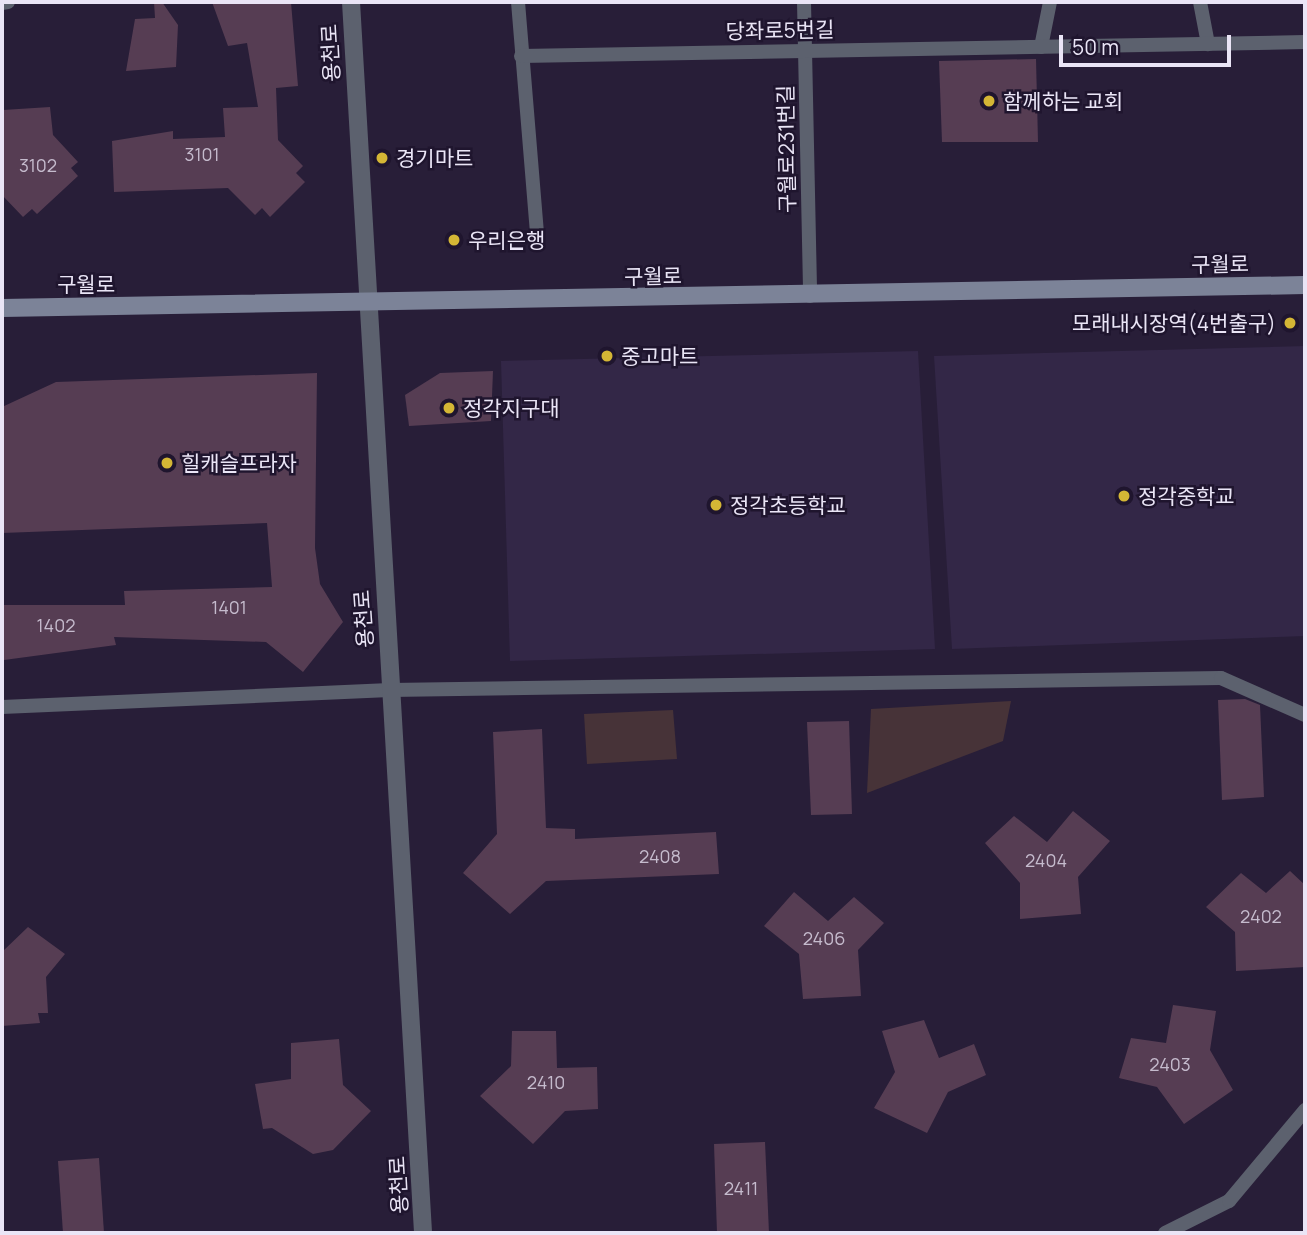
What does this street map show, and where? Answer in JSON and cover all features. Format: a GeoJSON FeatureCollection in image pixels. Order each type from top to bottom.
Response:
{"type":"FeatureCollection","features":[{"type":"Feature","properties":{"kind":"main road","name":"구월로"},"geometry":{"type":"LineString","coordinates":[[2,308],[364,305],[1305,285]]}},
{"type":"Feature","properties":{"kind":"street","name":"용천로"},"geometry":{"type":"LineString","coordinates":[[351,2],[364,305],[423,1233]]}},
{"type":"Feature","properties":{"kind":"lane"},"geometry":{"type":"LineString","coordinates":[[2,3],[8,2]]}},
{"type":"Feature","properties":{"kind":"lane"},"geometry":{"type":"LineString","coordinates":[[518,2],[520,56],[537,233]]}},
{"type":"Feature","properties":{"kind":"lane","name":"구월로231번길"},"geometry":{"type":"LineString","coordinates":[[804,2],[810,296]]}},
{"type":"Feature","properties":{"kind":"lane"},"geometry":{"type":"LineString","coordinates":[[1041,47],[1050,2]]}},
{"type":"Feature","properties":{"kind":"lane"},"geometry":{"type":"LineString","coordinates":[[1200,2],[1208,44]]}},
{"type":"Feature","properties":{"kind":"lane","name":"당좌로5번길"},"geometry":{"type":"LineString","coordinates":[[520,56],[1305,42]]}},
{"type":"Feature","properties":{"kind":"lane"},"geometry":{"type":"LineString","coordinates":[[2,707],[390,690],[1221,678],[1305,715]]}},
{"type":"Feature","properties":{"kind":"lane"},"geometry":{"type":"LineString","coordinates":[[1165,1233],[1228,1201],[1305,1110]]}},
{"type":"Feature","properties":{"kind":"shaded area","name":"정각중학교"},"geometry":{"type":"Polygon","coordinates":[[[1305,346],[1305,636],[952,649],[934,356],[1305,346]]]}},
{"type":"Feature","properties":{"kind":"shaded area","name":"정각초등학교"},"geometry":{"type":"Polygon","coordinates":[[[918,351],[935,649],[510,661],[501,361],[918,351]]]}},
{"type":"Feature","properties":{"kind":"shaded area"},"geometry":{"type":"Polygon","coordinates":[[[1011,701],[1003,741],[867,793],[871,709],[1011,701]]]}},
{"type":"Feature","properties":{"kind":"shaded area"},"geometry":{"type":"Polygon","coordinates":[[[673,710],[677,759],[587,764],[584,714],[673,710]]]}},
{"type":"Feature","properties":{"kind":"building"},"geometry":{"type":"Polygon","coordinates":[[[154,2],[162,2],[178,25],[176,67],[126,71],[135,19],[155,18],[154,2]]]}},
{"type":"Feature","properties":{"kind":"building"},"geometry":{"type":"Polygon","coordinates":[[[212,2],[291,2],[298,86],[276,88],[278,140],[303,166],[296,173],[305,182],[270,217],[262,208],[255,215],[228,188],[114,192],[112,141],[173,131],[173,139],[225,137],[223,108],[258,107],[247,43],[228,46],[212,2]]]}},
{"type":"Feature","properties":{"kind":"building","name":"함께하는 교회"},"geometry":{"type":"Polygon","coordinates":[[[1036,59],[1038,142],[942,142],[939,61],[1036,59]]]}},
{"type":"Feature","properties":{"kind":"building"},"geometry":{"type":"Polygon","coordinates":[[[50,107],[53,135],[78,162],[71,168],[78,176],[37,214],[32,209],[23,217],[2,195],[3,110],[50,107]]]}},
{"type":"Feature","properties":{"kind":"building","name":"정각지구대"},"geometry":{"type":"Polygon","coordinates":[[[493,371],[491,421],[409,426],[405,395],[440,373],[493,371]]]}},
{"type":"Feature","properties":{"kind":"building","name":"힐캐슬프라자"},"geometry":{"type":"Polygon","coordinates":[[[317,373],[315,548],[320,584],[343,622],[303,672],[266,642],[114,637],[116,645],[4,660],[2,605],[125,605],[124,591],[272,587],[267,523],[2,533],[2,407],[56,382],[317,373]]]}},
{"type":"Feature","properties":{"kind":"building"},"geometry":{"type":"Polygon","coordinates":[[[1245,699],[1260,705],[1264,797],[1222,800],[1218,700],[1245,699]]]}},
{"type":"Feature","properties":{"kind":"building"},"geometry":{"type":"Polygon","coordinates":[[[849,721],[852,814],[811,815],[807,722],[849,721]]]}},
{"type":"Feature","properties":{"kind":"building"},"geometry":{"type":"Polygon","coordinates":[[[542,729],[546,828],[575,829],[575,839],[716,832],[719,874],[546,881],[510,914],[463,873],[497,834],[493,732],[542,729]]]}},
{"type":"Feature","properties":{"kind":"building"},"geometry":{"type":"Polygon","coordinates":[[[1073,811],[1110,841],[1078,877],[1081,914],[1020,919],[1020,883],[985,843],[1014,816],[1047,842],[1073,811]]]}},
{"type":"Feature","properties":{"kind":"building"},"geometry":{"type":"Polygon","coordinates":[[[1290,871],[1305,885],[1305,967],[1236,971],[1235,932],[1206,907],[1241,873],[1266,893],[1290,871]]]}},
{"type":"Feature","properties":{"kind":"building"},"geometry":{"type":"Polygon","coordinates":[[[794,892],[828,921],[854,897],[884,923],[858,950],[861,996],[803,999],[799,954],[764,926],[794,892]]]}},
{"type":"Feature","properties":{"kind":"building"},"geometry":{"type":"Polygon","coordinates":[[[28,927],[65,954],[46,977],[48,1013],[38,1013],[40,1023],[2,1026],[2,952],[28,927]]]}},
{"type":"Feature","properties":{"kind":"building"},"geometry":{"type":"Polygon","coordinates":[[[1173,1005],[1216,1011],[1210,1050],[1233,1090],[1184,1124],[1157,1087],[1119,1078],[1131,1038],[1166,1043],[1173,1005]]]}},
{"type":"Feature","properties":{"kind":"building"},"geometry":{"type":"Polygon","coordinates":[[[924,1020],[939,1058],[974,1044],[986,1075],[948,1092],[927,1133],[874,1108],[895,1072],[882,1031],[924,1020]]]}},
{"type":"Feature","properties":{"kind":"building"},"geometry":{"type":"Polygon","coordinates":[[[512,1031],[556,1031],[557,1068],[597,1067],[598,1109],[565,1111],[533,1144],[480,1096],[511,1066],[512,1031]]]}},
{"type":"Feature","properties":{"kind":"building"},"geometry":{"type":"Polygon","coordinates":[[[339,1039],[343,1085],[371,1111],[333,1150],[313,1154],[272,1128],[263,1129],[255,1084],[291,1079],[291,1043],[339,1039]]]}},
{"type":"Feature","properties":{"kind":"building"},"geometry":{"type":"Polygon","coordinates":[[[765,1142],[769,1233],[717,1233],[714,1144],[765,1142]]]}},
{"type":"Feature","properties":{"kind":"building"},"geometry":{"type":"Polygon","coordinates":[[[99,1158],[104,1233],[63,1233],[58,1161],[99,1158]]]}},
{"type":"Feature","properties":{"kind":"place","name":"함께하는 교회"},"geometry":{"type":"Point","coordinates":[989,101]}},
{"type":"Feature","properties":{"kind":"place","name":"경기마트"},"geometry":{"type":"Point","coordinates":[382,158]}},
{"type":"Feature","properties":{"kind":"place","name":"우리은행"},"geometry":{"type":"Point","coordinates":[454,240]}},
{"type":"Feature","properties":{"kind":"place","name":"모래내시장역(4번출구)"},"geometry":{"type":"Point","coordinates":[1290,323]}},
{"type":"Feature","properties":{"kind":"place","name":"중고마트"},"geometry":{"type":"Point","coordinates":[607,356]}},
{"type":"Feature","properties":{"kind":"place","name":"정각지구대"},"geometry":{"type":"Point","coordinates":[449,408]}},
{"type":"Feature","properties":{"kind":"place","name":"힐캐슬프라자"},"geometry":{"type":"Point","coordinates":[167,463]}},
{"type":"Feature","properties":{"kind":"place","name":"정각중학교"},"geometry":{"type":"Point","coordinates":[1124,496]}},
{"type":"Feature","properties":{"kind":"place","name":"정각초등학교"},"geometry":{"type":"Point","coordinates":[716,505]}}]}
